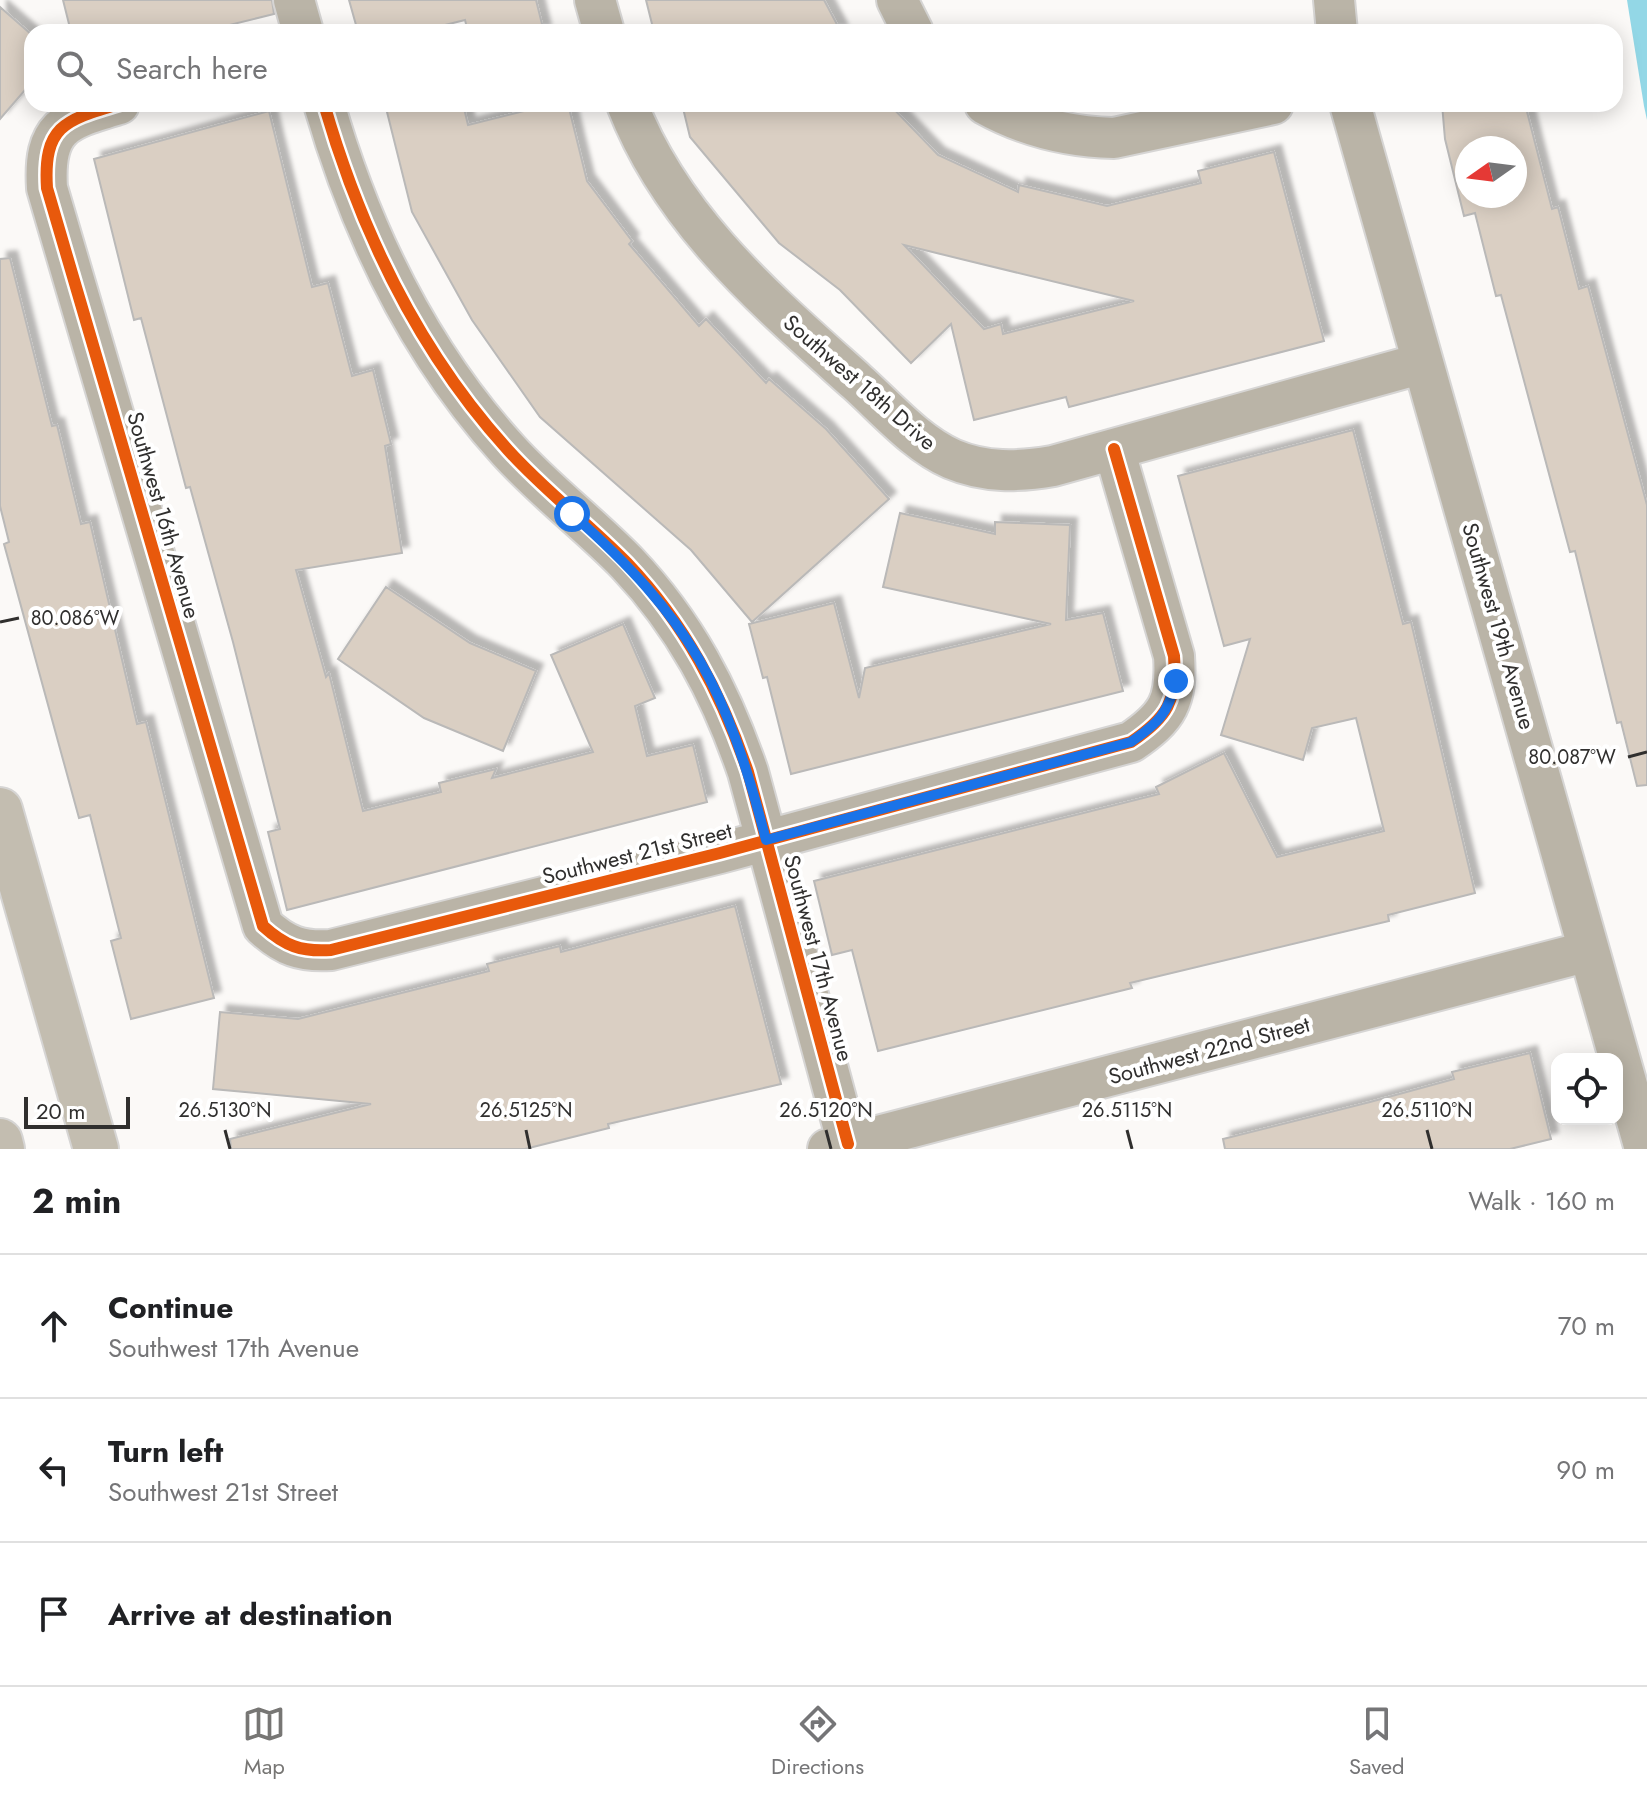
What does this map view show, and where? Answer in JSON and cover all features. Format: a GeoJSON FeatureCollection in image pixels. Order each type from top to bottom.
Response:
{"type":"FeatureCollection","features":[{"type":"Feature","properties":{"kind":"main road"},"geometry":{"type":"LineString","coordinates":[[0,810],[96,1149]]}},
{"type":"Feature","properties":{"kind":"main road"},"geometry":{"type":"LineString","coordinates":[[0,1141],[2,1149]]}},
{"type":"Feature","properties":{"kind":"street"},"geometry":{"type":"LineString","coordinates":[[294,0],[301,24]]}},
{"type":"Feature","properties":{"kind":"street"},"geometry":{"type":"LineString","coordinates":[[595,0],[602,24]]}},
{"type":"Feature","properties":{"kind":"street"},"geometry":{"type":"LineString","coordinates":[[897,0],[909,24]]}},
{"type":"Feature","properties":{"kind":"street"},"geometry":{"type":"LineString","coordinates":[[1334,0],[1336,24]]}},
{"type":"Feature","properties":{"kind":"street","name":"Southwest 16th Avenue"},"geometry":{"type":"LineString","coordinates":[[93,112],[71,119],[54,138],[46,162],[47,188],[263,926],[281,943],[306,952]]}},
{"type":"Feature","properties":{"kind":"street","name":"Southwest 17th Avenue"},"geometry":{"type":"LineString","coordinates":[[326,112],[341,163],[374,247],[402,302],[450,379],[508,450],[626,562],[667,608],[701,659],[728,713],[766,840],[838,1146]]}},
{"type":"Feature","properties":{"kind":"street","name":"Southwest 18th Drive"},"geometry":{"type":"LineString","coordinates":[[631,112],[669,187],[713,246],[764,298],[926,444],[951,458],[1002,471],[1053,466],[1423,363]]}},
{"type":"Feature","properties":{"kind":"street"},"geometry":{"type":"LineString","coordinates":[[1004,112],[1048,130],[1114,138],[1236,112]]}},
{"type":"Feature","properties":{"kind":"street","name":"Southwest 19th Avenue"},"geometry":{"type":"LineString","coordinates":[[1352,112],[1645,1149]]}},
{"type":"Feature","properties":{"kind":"street","name":"Southwest 21st Street"},"geometry":{"type":"LineString","coordinates":[[306,952],[331,950],[766,840],[1131,742],[1154,726],[1170,706],[1176,681],[1174,656],[1114,449]]}},
{"type":"Feature","properties":{"kind":"street","name":"Southwest 22nd Street"},"geometry":{"type":"LineString","coordinates":[[838,1146],[1589,951]]}},
{"type":"Feature","properties":{"kind":"water"},"geometry":{"type":"Polygon","coordinates":[[[1627,0],[1647,0],[1647,120],[1644,106],[1627,0]]]}},
{"type":"Feature","properties":{"kind":"building"},"geometry":{"type":"Polygon","coordinates":[[[63,0],[272,0],[274,14],[233,24],[69,24],[63,0]]]}},
{"type":"Feature","properties":{"kind":"building"},"geometry":{"type":"Polygon","coordinates":[[[349,0],[536,0],[542,24],[466,24],[465,20],[449,24],[356,24],[349,0]]]}},
{"type":"Feature","properties":{"kind":"building"},"geometry":{"type":"Polygon","coordinates":[[[646,0],[824,0],[837,24],[652,24],[646,0]]]}},
{"type":"Feature","properties":{"kind":"building"},"geometry":{"type":"Polygon","coordinates":[[[0,7],[24,28],[24,91],[0,119],[0,7]]]}},
{"type":"Feature","properties":{"kind":"building"},"geometry":{"type":"Polygon","coordinates":[[[269,112],[312,287],[328,283],[352,376],[373,370],[391,444],[385,446],[402,553],[296,570],[326,677],[329,673],[363,811],[441,792],[439,783],[496,769],[492,778],[593,752],[551,655],[623,624],[655,698],[635,706],[647,756],[693,745],[707,802],[287,910],[268,832],[280,829],[233,642],[190,487],[186,488],[141,318],[134,320],[94,159],[269,112]]]}},
{"type":"Feature","properties":{"kind":"building"},"geometry":{"type":"Polygon","coordinates":[[[387,112],[465,112],[468,125],[520,112],[570,112],[587,181],[632,241],[629,244],[699,326],[706,319],[766,383],[769,379],[826,429],[889,499],[752,622],[691,550],[540,417],[472,320],[412,212],[387,112]]]}},
{"type":"Feature","properties":{"kind":"building"},"geometry":{"type":"Polygon","coordinates":[[[684,112],[897,112],[938,155],[1018,192],[1019,185],[1107,206],[1201,183],[1198,171],[1274,152],[1324,341],[1069,407],[1066,397],[974,420],[951,324],[911,363],[840,290],[779,243],[690,137],[684,112]],[[904,245],[984,329],[1001,324],[1003,334],[1134,301],[904,245]]]}},
{"type":"Feature","properties":{"kind":"building"},"geometry":{"type":"Polygon","coordinates":[[[1443,112],[1527,112],[1552,209],[1558,207],[1579,289],[1588,286],[1647,505],[1647,785],[1637,786],[1621,722],[1617,723],[1575,551],[1570,552],[1501,295],[1496,296],[1475,213],[1464,216],[1462,208],[1527,208],[1527,136],[1455,136],[1455,180],[1445,139],[1443,112]]]}},
{"type":"Feature","properties":{"kind":"building"},"geometry":{"type":"Polygon","coordinates":[[[10,258],[52,426],[57,425],[81,524],[90,522],[137,724],[146,722],[214,998],[131,1019],[111,941],[121,938],[90,815],[79,818],[4,544],[9,542],[0,506],[0,259],[10,258]]]}},
{"type":"Feature","properties":{"kind":"building"},"geometry":{"type":"Polygon","coordinates":[[[1353,430],[1403,624],[1411,622],[1475,893],[1388,915],[1389,921],[1130,983],[1132,988],[878,1051],[852,950],[832,955],[814,881],[1159,794],[1156,787],[1224,753],[1277,857],[1384,831],[1356,718],[1312,728],[1303,760],[1221,735],[1250,639],[1224,646],[1178,476],[1353,430]]]}},
{"type":"Feature","properties":{"kind":"building"},"geometry":{"type":"Polygon","coordinates":[[[900,513],[995,534],[995,522],[1070,525],[1066,620],[1103,613],[1123,691],[791,774],[767,677],[763,678],[749,624],[834,603],[859,698],[865,668],[1051,624],[883,587],[900,513]]]}},
{"type":"Feature","properties":{"kind":"building"},"geometry":{"type":"Polygon","coordinates":[[[386,587],[470,643],[536,671],[503,751],[424,718],[338,659],[386,587]]]}},
{"type":"Feature","properties":{"kind":"building"},"geometry":{"type":"Polygon","coordinates":[[[735,906],[781,1084],[608,1124],[609,1128],[525,1149],[231,1149],[230,1139],[371,1104],[213,1089],[220,1012],[298,1019],[489,971],[487,964],[560,946],[561,952],[735,906]]]}},
{"type":"Feature","properties":{"kind":"building"},"geometry":{"type":"Polygon","coordinates":[[[1530,1053],[1551,1139],[1510,1149],[1225,1149],[1223,1139],[1454,1079],[1452,1072],[1530,1053]]]}},
{"type":"Feature","properties":{"kind":"cycle path"},"geometry":{"type":"LineString","coordinates":[[94,112],[72,121],[54,138],[49,151],[47,188],[263,926],[294,946],[331,950],[720,853],[1131,742],[1162,716],[1171,696],[1175,672],[1174,656],[1114,449]]}},
{"type":"Feature","properties":{"kind":"cycle path"},"geometry":{"type":"LineString","coordinates":[[326,112],[375,244],[396,288],[446,372],[508,450],[648,586],[684,635],[713,687],[748,772],[848,1144]]}},
{"type":"Feature","properties":{"kind":"route"},"geometry":{"type":"LineString","coordinates":[[572,514],[626,562],[667,608],[701,659],[728,713],[766,840],[1131,742],[1154,726],[1170,706],[1176,681]]}}]}
